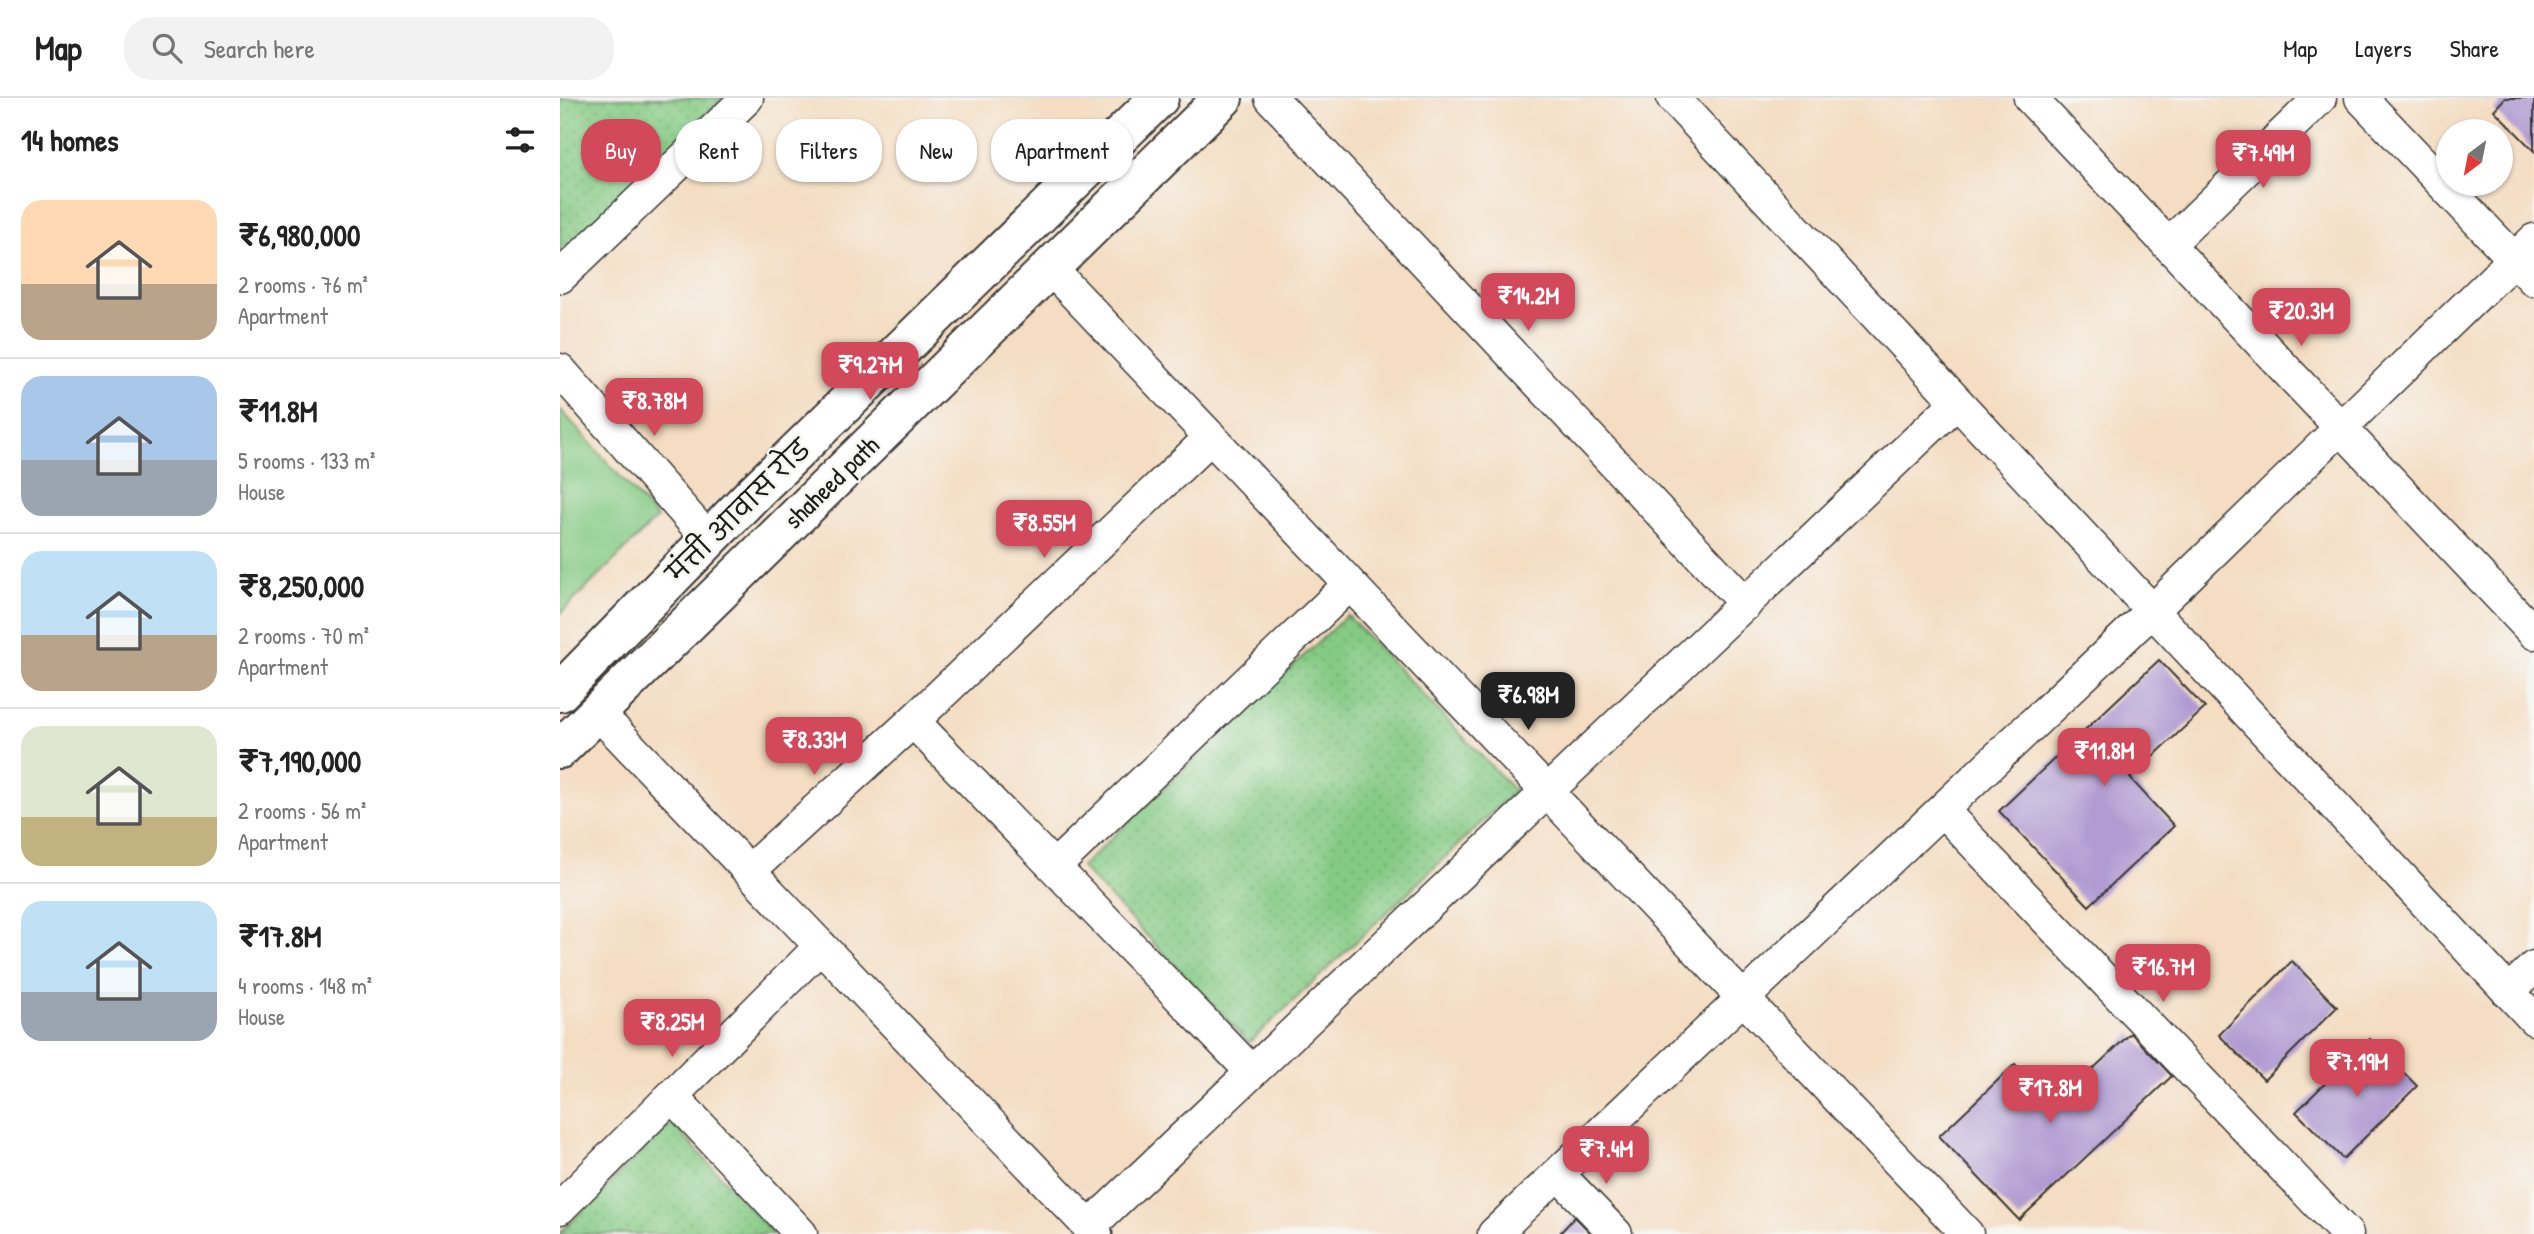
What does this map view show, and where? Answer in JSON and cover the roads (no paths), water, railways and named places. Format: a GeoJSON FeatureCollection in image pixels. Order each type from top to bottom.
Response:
{"type":"FeatureCollection","features":[{"type":"Feature","properties":{"kind":"street"},"geometry":{"type":"LineString","coordinates":[[560,277],[747,98]]}},
{"type":"Feature","properties":{"kind":"street","name":"मंत्ती आवास रोड"},"geometry":{"type":"LineString","coordinates":[[560,692],[709,540],[1159,98]]}},
{"type":"Feature","properties":{"kind":"street","name":"shaheed path"},"geometry":{"type":"LineString","coordinates":[[560,749],[1223,98]]}},
{"type":"Feature","properties":{"kind":"street"},"geometry":{"type":"LineString","coordinates":[[1271,98],[1746,604]]}},
{"type":"Feature","properties":{"kind":"street"},"geometry":{"type":"LineString","coordinates":[[1673,98],[2534,1019]]}},
{"type":"Feature","properties":{"kind":"street"},"geometry":{"type":"LineString","coordinates":[[2031,98],[2534,633]]}},
{"type":"Feature","properties":{"kind":"street"},"geometry":{"type":"LineString","coordinates":[[2168,245],[2320,98]]}},
{"type":"Feature","properties":{"kind":"street"},"geometry":{"type":"LineString","coordinates":[[1494,1234],[2152,611],[2340,428],[2528,259],[2361,98]]}},
{"type":"Feature","properties":{"kind":"street"},"geometry":{"type":"LineString","coordinates":[[1050,268],[1967,1234]]}},
{"type":"Feature","properties":{"kind":"street"},"geometry":{"type":"LineString","coordinates":[[560,370],[709,540]]}},
{"type":"Feature","properties":{"kind":"street"},"geometry":{"type":"LineString","coordinates":[[597,712],[1092,1231],[1252,1072],[1957,402]]}},
{"type":"Feature","properties":{"kind":"street"},"geometry":{"type":"LineString","coordinates":[[749,871],[913,721],[1211,437]]}},
{"type":"Feature","properties":{"kind":"street"},"geometry":{"type":"LineString","coordinates":[[1054,867],[1350,584]]}},
{"type":"Feature","properties":{"kind":"street"},"geometry":{"type":"LineString","coordinates":[[913,721],[1252,1072]]}},
{"type":"Feature","properties":{"kind":"street"},"geometry":{"type":"LineString","coordinates":[[1942,810],[2347,1234]]}},
{"type":"Feature","properties":{"kind":"street"},"geometry":{"type":"LineString","coordinates":[[560,1208],[821,946]]}},
{"type":"Feature","properties":{"kind":"street"},"geometry":{"type":"LineString","coordinates":[[2508,992],[2534,967]]}},
{"type":"Feature","properties":{"kind":"street"},"geometry":{"type":"LineString","coordinates":[[672,1096],[801,1234]]}},
{"type":"Feature","properties":{"kind":"street"},"geometry":{"type":"LineString","coordinates":[[1558,1174],[1616,1234]]}}]}
